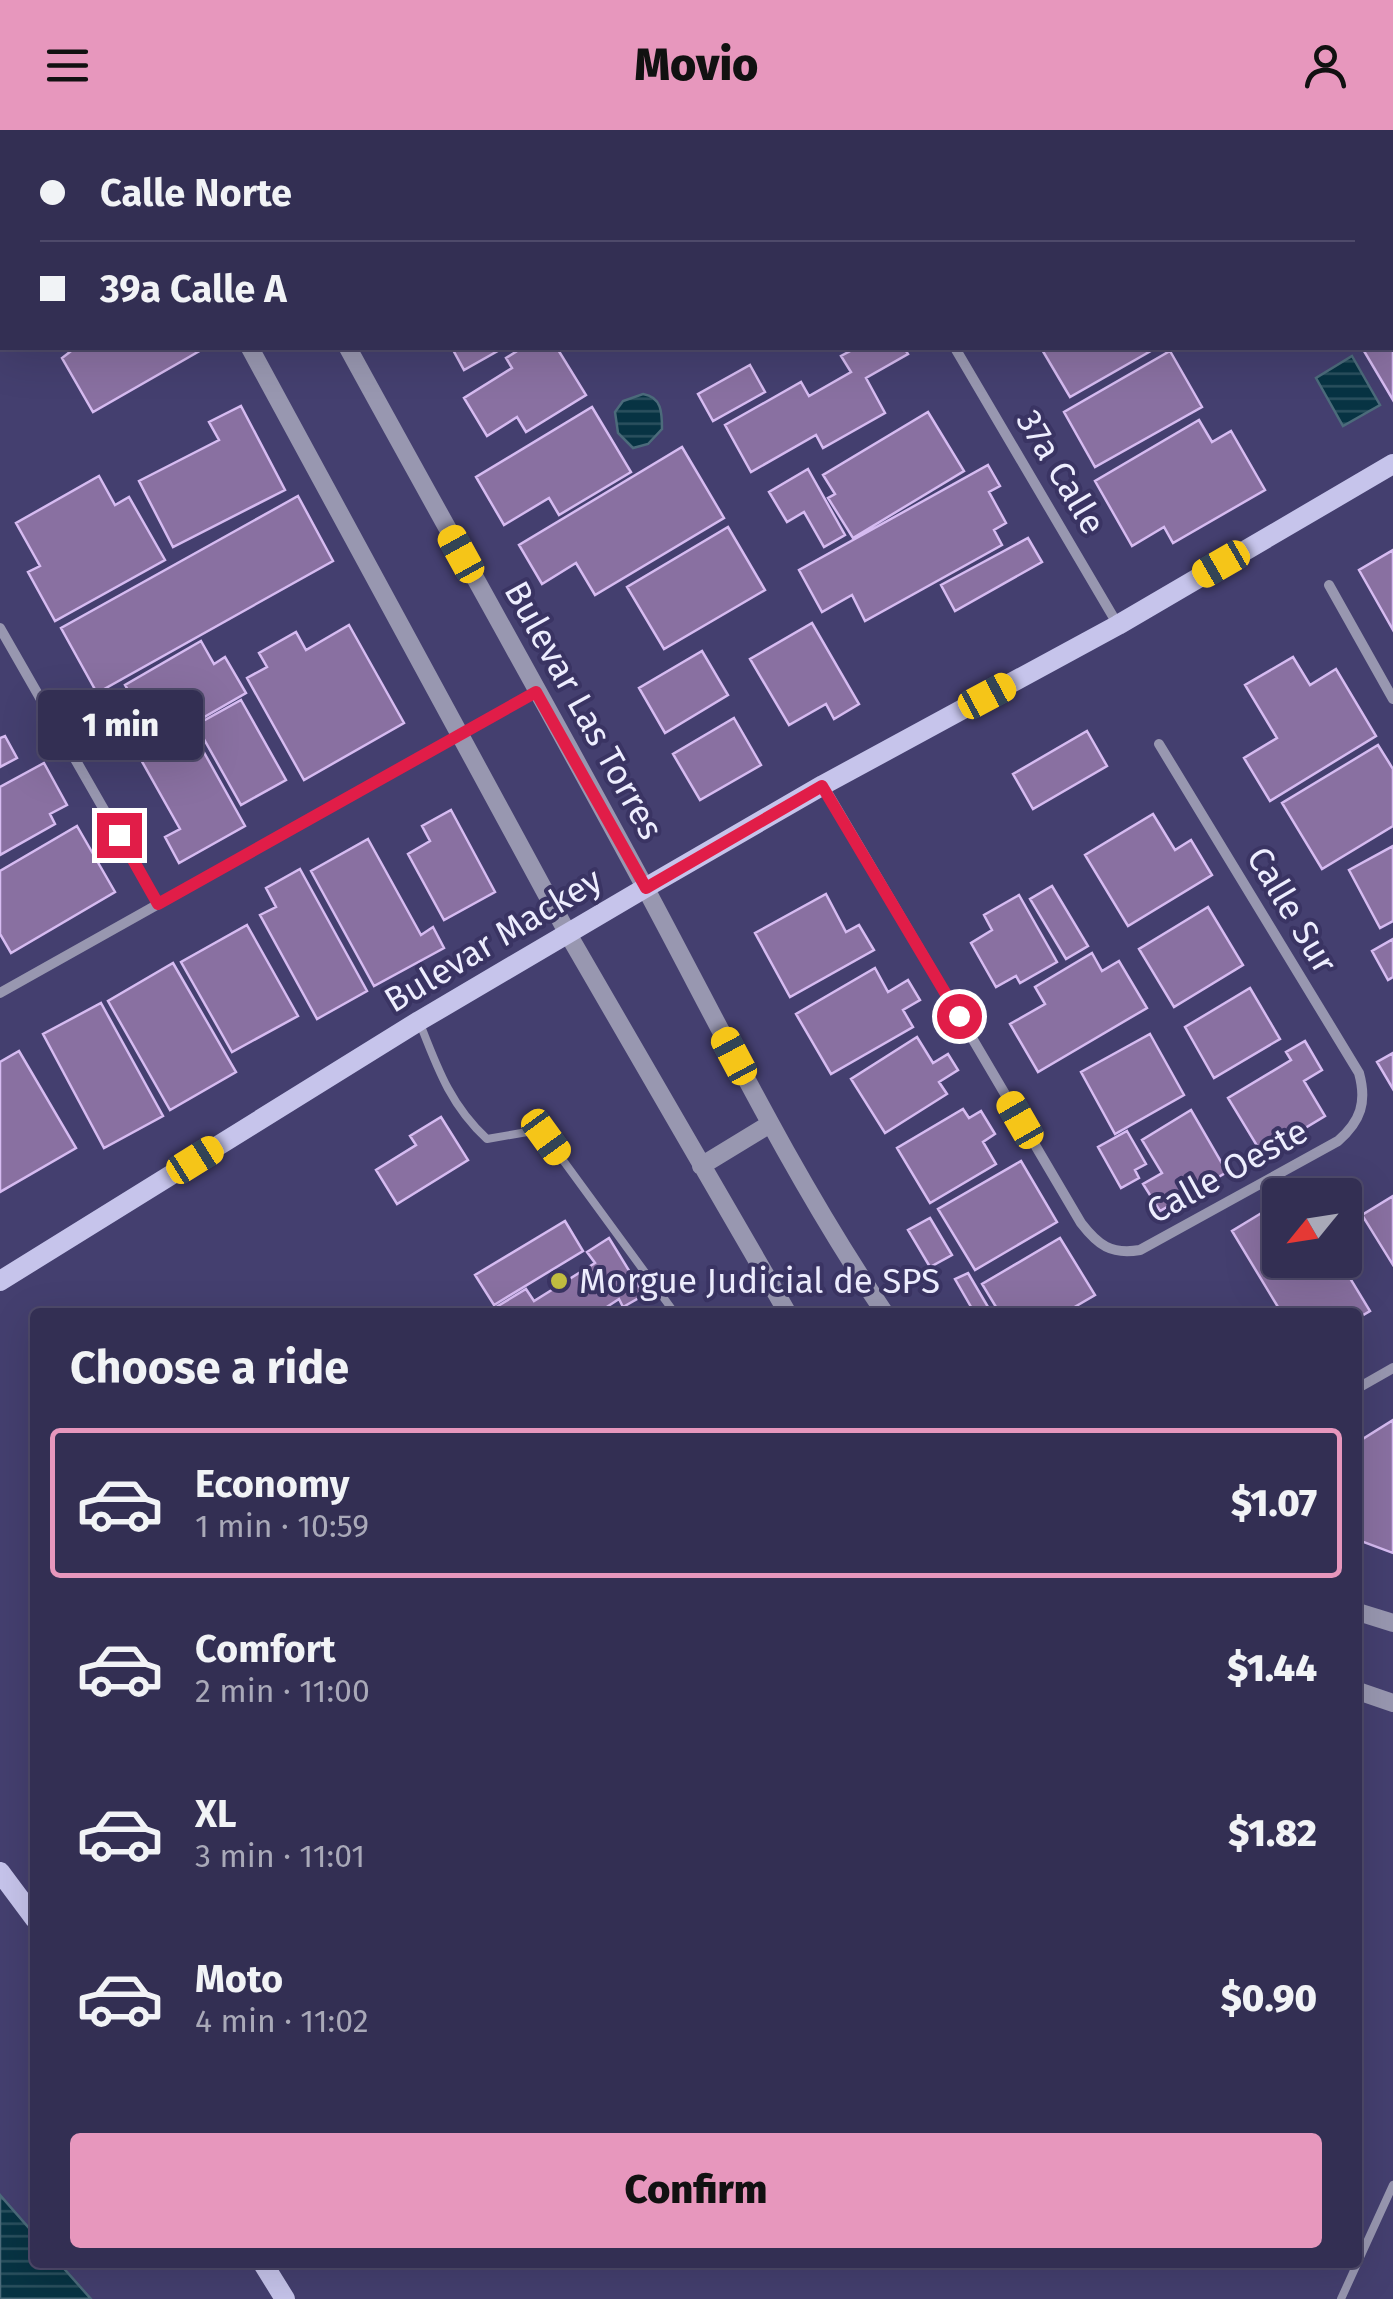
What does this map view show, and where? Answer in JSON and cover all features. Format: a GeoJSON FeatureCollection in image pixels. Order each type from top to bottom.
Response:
{"type":"FeatureCollection","features":[{"type":"Feature","properties":{"kind":"main road","name":"Bulevar Mackey"},"geometry":{"type":"LineString","coordinates":[[1,1279],[419,1022],[646,888],[822,786],[1118,625],[1393,464]]}},
{"type":"Feature","properties":{"kind":"main road"},"geometry":{"type":"LineString","coordinates":[[0,1872],[30,1912]]}},
{"type":"Feature","properties":{"kind":"main road"},"geometry":{"type":"LineString","coordinates":[[266,2268],[285,2299]]}},
{"type":"Feature","properties":{"kind":"street"},"geometry":{"type":"LineString","coordinates":[[251,350],[568,934],[785,1308]]}},
{"type":"Feature","properties":{"kind":"street","name":"Bulevar Las Torres"},"geometry":{"type":"LineString","coordinates":[[349,350],[646,888],[770,1124],[881,1308]]}},
{"type":"Feature","properties":{"kind":"street","name":"37a Calle"},"geometry":{"type":"LineString","coordinates":[[956,350],[1118,625]]}},
{"type":"Feature","properties":{"kind":"street"},"geometry":{"type":"LineString","coordinates":[[1329,585],[1393,699]]}},
{"type":"Feature","properties":{"kind":"street"},"geometry":{"type":"LineString","coordinates":[[0,628],[158,904]]}},
{"type":"Feature","properties":{"kind":"street"},"geometry":{"type":"LineString","coordinates":[[0,993],[536,692]]}},
{"type":"Feature","properties":{"kind":"street","name":"Calle Sur"},"geometry":{"type":"LineString","coordinates":[[1160,744],[1359,1073],[1364,1093],[1362,1109]]}},
{"type":"Feature","properties":{"kind":"street","name":"Calle Oeste"},"geometry":{"type":"LineString","coordinates":[[822,786],[1080,1223],[1104,1247],[1120,1254],[1140,1250],[1338,1141],[1354,1127],[1362,1109]]}},
{"type":"Feature","properties":{"kind":"street"},"geometry":{"type":"LineString","coordinates":[[701,1166],[770,1124]]}},
{"type":"Feature","properties":{"kind":"street"},"geometry":{"type":"LineString","coordinates":[[1362,1386],[1393,1368]]}},
{"type":"Feature","properties":{"kind":"street"},"geometry":{"type":"LineString","coordinates":[[1362,1613],[1393,1623]]}},
{"type":"Feature","properties":{"kind":"street"},"geometry":{"type":"LineString","coordinates":[[1362,1692],[1393,1703]]}},
{"type":"Feature","properties":{"kind":"lane"},"geometry":{"type":"LineString","coordinates":[[419,1022],[446,1089],[474,1127],[487,1140],[533,1132],[546,1137],[671,1308]]}},
{"type":"Feature","properties":{"kind":"lane"},"geometry":{"type":"LineString","coordinates":[[1362,2253],[1393,2185]]}},
{"type":"Feature","properties":{"kind":"lane"},"geometry":{"type":"LineString","coordinates":[[1341,2299],[1355,2268]]}},
{"type":"Feature","properties":{"kind":"water"},"geometry":{"type":"Polygon","coordinates":[[[1352,356],[1380,405],[1343,426],[1316,378],[1352,356]]]}},
{"type":"Feature","properties":{"kind":"water"},"geometry":{"type":"Polygon","coordinates":[[[643,394],[657,402],[662,429],[648,444],[633,448],[618,433],[615,412],[623,401],[643,394]]]}},
{"type":"Feature","properties":{"kind":"water"},"geometry":{"type":"Polygon","coordinates":[[[0,2195],[30,2229],[30,2268],[63,2268],[91,2299],[0,2299],[0,2195]]]}},
{"type":"Feature","properties":{"kind":"building"},"geometry":{"type":"Polygon","coordinates":[[[72,350],[201,350],[93,412],[62,358],[72,350]]]}},
{"type":"Feature","properties":{"kind":"building"},"geometry":{"type":"Polygon","coordinates":[[[453,350],[499,350],[464,370],[453,350]]]}},
{"type":"Feature","properties":{"kind":"building"},"geometry":{"type":"Polygon","coordinates":[[[519,350],[558,350],[586,395],[526,432],[517,417],[487,436],[464,398],[512,368],[506,358],[519,350]]]}},
{"type":"Feature","properties":{"kind":"building"},"geometry":{"type":"Polygon","coordinates":[[[852,350],[905,350],[908,354],[866,378],[885,413],[823,448],[816,435],[751,472],[725,425],[801,382],[809,396],[851,372],[841,356],[852,350]]]}},
{"type":"Feature","properties":{"kind":"building"},"geometry":{"type":"Polygon","coordinates":[[[1042,350],[1152,350],[1070,397],[1042,350]]]}},
{"type":"Feature","properties":{"kind":"building"},"geometry":{"type":"Polygon","coordinates":[[[1393,350],[1393,400],[1364,351],[1393,350]]]}},
{"type":"Feature","properties":{"kind":"building"},"geometry":{"type":"Polygon","coordinates":[[[1170,351],[1202,407],[1095,467],[1064,412],[1170,351]]]}},
{"type":"Feature","properties":{"kind":"building"},"geometry":{"type":"Polygon","coordinates":[[[750,365],[765,392],[713,421],[698,394],[750,365]]]}},
{"type":"Feature","properties":{"kind":"building"},"geometry":{"type":"Polygon","coordinates":[[[241,406],[285,490],[173,547],[139,481],[219,440],[209,422],[241,406]]]}},
{"type":"Feature","properties":{"kind":"building"},"geometry":{"type":"Polygon","coordinates":[[[592,407],[631,472],[559,515],[549,498],[504,525],[476,477],[592,407]]]}},
{"type":"Feature","properties":{"kind":"building"},"geometry":{"type":"Polygon","coordinates":[[[928,412],[964,471],[853,538],[828,498],[835,494],[823,475],[928,412]]]}},
{"type":"Feature","properties":{"kind":"building"},"geometry":{"type":"Polygon","coordinates":[[[1199,420],[1212,442],[1231,431],[1265,490],[1173,543],[1164,527],[1132,546],[1095,481],[1199,420]]]}},
{"type":"Feature","properties":{"kind":"building"},"geometry":{"type":"Polygon","coordinates":[[[682,447],[724,518],[595,595],[576,563],[542,584],[519,545],[682,447]]]}},
{"type":"Feature","properties":{"kind":"building"},"geometry":{"type":"Polygon","coordinates":[[[988,465],[1000,486],[989,492],[1006,523],[994,530],[1002,545],[865,621],[852,595],[822,612],[799,570],[988,465]]]}},
{"type":"Feature","properties":{"kind":"building"},"geometry":{"type":"Polygon","coordinates":[[[808,469],[845,535],[824,547],[804,512],[787,522],[769,492],[808,469]]]}},
{"type":"Feature","properties":{"kind":"building"},"geometry":{"type":"Polygon","coordinates":[[[99,476],[115,505],[129,497],[165,560],[55,621],[28,572],[40,566],[16,523],[99,476]]]}},
{"type":"Feature","properties":{"kind":"building"},"geometry":{"type":"Polygon","coordinates":[[[298,496],[333,561],[97,693],[61,628],[298,496]]]}},
{"type":"Feature","properties":{"kind":"building"},"geometry":{"type":"Polygon","coordinates":[[[728,527],[765,590],[664,649],[627,587],[728,527]]]}},
{"type":"Feature","properties":{"kind":"building"},"geometry":{"type":"Polygon","coordinates":[[[1028,538],[1042,562],[955,611],[941,585],[1028,538]]]}},
{"type":"Feature","properties":{"kind":"building"},"geometry":{"type":"Polygon","coordinates":[[[1393,550],[1393,630],[1359,570],[1393,550]]]}},
{"type":"Feature","properties":{"kind":"building"},"geometry":{"type":"Polygon","coordinates":[[[812,623],[859,704],[834,719],[826,704],[789,725],[750,659],[812,623]]]}},
{"type":"Feature","properties":{"kind":"building"},"geometry":{"type":"Polygon","coordinates":[[[349,625],[404,723],[304,780],[247,678],[267,667],[259,653],[296,632],[306,650],[349,625]]]}},
{"type":"Feature","properties":{"kind":"building"},"geometry":{"type":"Polygon","coordinates":[[[201,641],[214,664],[225,657],[246,693],[159,743],[152,732],[135,742],[114,707],[132,697],[125,685],[201,641]]]}},
{"type":"Feature","properties":{"kind":"building"},"geometry":{"type":"Polygon","coordinates":[[[702,651],[728,695],[665,733],[639,688],[702,651]]]}},
{"type":"Feature","properties":{"kind":"building"},"geometry":{"type":"Polygon","coordinates":[[[1293,657],[1310,685],[1336,669],[1376,736],[1270,801],[1244,758],[1277,738],[1245,685],[1293,657]]]}},
{"type":"Feature","properties":{"kind":"building"},"geometry":{"type":"Polygon","coordinates":[[[241,700],[286,780],[241,805],[196,725],[241,700]]]}},
{"type":"Feature","properties":{"kind":"building"},"geometry":{"type":"Polygon","coordinates":[[[734,718],[761,765],[700,800],[673,754],[734,718]]]}},
{"type":"Feature","properties":{"kind":"building"},"geometry":{"type":"Polygon","coordinates":[[[191,729],[245,826],[179,863],[165,837],[180,829],[140,758],[191,729]]]}},
{"type":"Feature","properties":{"kind":"building"},"geometry":{"type":"Polygon","coordinates":[[[1087,731],[1107,766],[1033,809],[1013,774],[1087,731]]]}},
{"type":"Feature","properties":{"kind":"building"},"geometry":{"type":"Polygon","coordinates":[[[5,736],[17,758],[0,767],[0,738],[5,736]]]}},
{"type":"Feature","properties":{"kind":"building"},"geometry":{"type":"Polygon","coordinates":[[[1378,745],[1393,769],[1393,826],[1322,869],[1282,803],[1378,745]]]}},
{"type":"Feature","properties":{"kind":"building"},"geometry":{"type":"Polygon","coordinates":[[[44,763],[67,805],[50,814],[55,824],[0,855],[0,787],[44,763]]]}},
{"type":"Feature","properties":{"kind":"building"},"geometry":{"type":"Polygon","coordinates":[[[451,810],[495,892],[444,920],[408,854],[430,841],[422,826],[451,810]]]}},
{"type":"Feature","properties":{"kind":"building"},"geometry":{"type":"Polygon","coordinates":[[[1153,814],[1175,850],[1191,840],[1212,875],[1128,926],[1085,855],[1153,814]]]}},
{"type":"Feature","properties":{"kind":"building"},"geometry":{"type":"Polygon","coordinates":[[[77,826],[115,892],[11,953],[0,934],[0,871],[77,826]]]}},
{"type":"Feature","properties":{"kind":"building"},"geometry":{"type":"Polygon","coordinates":[[[368,839],[421,935],[433,927],[444,948],[374,986],[311,871],[368,839]]]}},
{"type":"Feature","properties":{"kind":"building"},"geometry":{"type":"Polygon","coordinates":[[[1393,846],[1393,921],[1380,928],[1349,870],[1393,846]]]}},
{"type":"Feature","properties":{"kind":"building"},"geometry":{"type":"Polygon","coordinates":[[[300,869],[367,991],[317,1019],[260,915],[276,907],[266,888],[300,869]]]}},
{"type":"Feature","properties":{"kind":"building"},"geometry":{"type":"Polygon","coordinates":[[[1052,886],[1088,946],[1066,959],[1030,899],[1052,886]]]}},
{"type":"Feature","properties":{"kind":"building"},"geometry":{"type":"Polygon","coordinates":[[[826,894],[846,932],[859,925],[874,950],[790,997],[755,933],[826,894]]]}},
{"type":"Feature","properties":{"kind":"building"},"geometry":{"type":"Polygon","coordinates":[[[1019,895],[1057,962],[1020,983],[1016,976],[996,987],[971,943],[992,930],[984,915],[1019,895]]]}},
{"type":"Feature","properties":{"kind":"building"},"geometry":{"type":"Polygon","coordinates":[[[1208,907],[1243,965],[1174,1007],[1139,949],[1208,907]]]}},
{"type":"Feature","properties":{"kind":"building"},"geometry":{"type":"Polygon","coordinates":[[[247,925],[298,1016],[232,1052],[181,962],[247,925]]]}},
{"type":"Feature","properties":{"kind":"building"},"geometry":{"type":"Polygon","coordinates":[[[1393,939],[1393,977],[1388,980],[1372,951],[1393,939]]]}},
{"type":"Feature","properties":{"kind":"building"},"geometry":{"type":"Polygon","coordinates":[[[1092,953],[1102,971],[1119,961],[1147,1008],[1038,1072],[1010,1024],[1045,1004],[1035,987],[1092,953]]]}},
{"type":"Feature","properties":{"kind":"building"},"geometry":{"type":"Polygon","coordinates":[[[173,963],[236,1072],[170,1110],[108,1001],[173,963]]]}},
{"type":"Feature","properties":{"kind":"building"},"geometry":{"type":"Polygon","coordinates":[[[875,968],[888,992],[908,980],[920,1000],[903,1010],[913,1027],[831,1074],[796,1014],[875,968]]]}},
{"type":"Feature","properties":{"kind":"building"},"geometry":{"type":"Polygon","coordinates":[[[1250,988],[1280,1039],[1214,1078],[1185,1027],[1250,988]]]}},
{"type":"Feature","properties":{"kind":"building"},"geometry":{"type":"Polygon","coordinates":[[[101,1003],[163,1116],[104,1148],[43,1034],[101,1003]]]}},
{"type":"Feature","properties":{"kind":"building"},"geometry":{"type":"Polygon","coordinates":[[[1150,1034],[1184,1095],[1115,1134],[1081,1072],[1150,1034]]]}},
{"type":"Feature","properties":{"kind":"building"},"geometry":{"type":"Polygon","coordinates":[[[917,1037],[933,1063],[948,1054],[958,1070],[939,1082],[947,1094],[885,1133],[851,1079],[917,1037]]]}},
{"type":"Feature","properties":{"kind":"building"},"geometry":{"type":"Polygon","coordinates":[[[1305,1041],[1322,1070],[1304,1081],[1325,1116],[1262,1154],[1228,1098],[1291,1060],[1286,1052],[1305,1041]]]}},
{"type":"Feature","properties":{"kind":"building"},"geometry":{"type":"Polygon","coordinates":[[[19,1051],[76,1148],[0,1192],[0,1062],[19,1051]]]}},
{"type":"Feature","properties":{"kind":"building"},"geometry":{"type":"Polygon","coordinates":[[[1393,1053],[1393,1089],[1377,1062],[1393,1053]]]}},
{"type":"Feature","properties":{"kind":"building"},"geometry":{"type":"Polygon","coordinates":[[[963,1109],[969,1118],[981,1111],[995,1134],[983,1142],[996,1164],[930,1203],[897,1148],[963,1109]]]}},
{"type":"Feature","properties":{"kind":"building"},"geometry":{"type":"Polygon","coordinates":[[[1191,1110],[1227,1172],[1160,1211],[1143,1184],[1162,1173],[1142,1140],[1191,1110]]]}},
{"type":"Feature","properties":{"kind":"building"},"geometry":{"type":"Polygon","coordinates":[[[441,1117],[468,1160],[397,1204],[376,1170],[416,1145],[410,1136],[441,1117]]]}},
{"type":"Feature","properties":{"kind":"building"},"geometry":{"type":"Polygon","coordinates":[[[1127,1131],[1146,1164],[1135,1170],[1139,1178],[1121,1188],[1098,1147],[1127,1131]]]}},
{"type":"Feature","properties":{"kind":"building"},"geometry":{"type":"Polygon","coordinates":[[[1021,1161],[1057,1222],[975,1270],[938,1209],[1021,1161]]]}},
{"type":"Feature","properties":{"kind":"building"},"geometry":{"type":"Polygon","coordinates":[[[1393,1196],[1393,1265],[1362,1215],[1393,1196]]]}},
{"type":"Feature","properties":{"kind":"building"},"geometry":{"type":"Polygon","coordinates":[[[1262,1213],[1262,1278],[1350,1278],[1370,1311],[1362,1316],[1362,1308],[1279,1308],[1232,1231],[1262,1213]]]}},
{"type":"Feature","properties":{"kind":"building"},"geometry":{"type":"Polygon","coordinates":[[[930,1218],[952,1255],[930,1267],[908,1230],[930,1218]]]}},
{"type":"Feature","properties":{"kind":"building"},"geometry":{"type":"Polygon","coordinates":[[[565,1221],[583,1251],[494,1305],[475,1275],[565,1221]]]}},
{"type":"Feature","properties":{"kind":"building"},"geometry":{"type":"Polygon","coordinates":[[[609,1238],[644,1295],[623,1307],[619,1299],[605,1308],[495,1308],[526,1289],[534,1301],[595,1263],[587,1252],[609,1238]]]}},
{"type":"Feature","properties":{"kind":"building"},"geometry":{"type":"Polygon","coordinates":[[[1060,1238],[1095,1295],[1073,1308],[997,1308],[982,1284],[1060,1238]]]}},
{"type":"Feature","properties":{"kind":"building"},"geometry":{"type":"Polygon","coordinates":[[[968,1273],[989,1308],[972,1308],[955,1279],[968,1273]]]}},
{"type":"Feature","properties":{"kind":"building"},"geometry":{"type":"Polygon","coordinates":[[[1393,1420],[1393,1553],[1362,1541],[1362,1439],[1393,1420]]]}},
{"type":"Feature","properties":{"kind":"place","name":"Morgue Judicial de SPS"},"geometry":{"type":"Point","coordinates":[559,1281]}},
{"type":"Feature","properties":{"kind":"route"},"geometry":{"type":"LineString","coordinates":[[119,835],[158,904],[536,692],[646,888],[822,786],[959,1016]]}}]}
